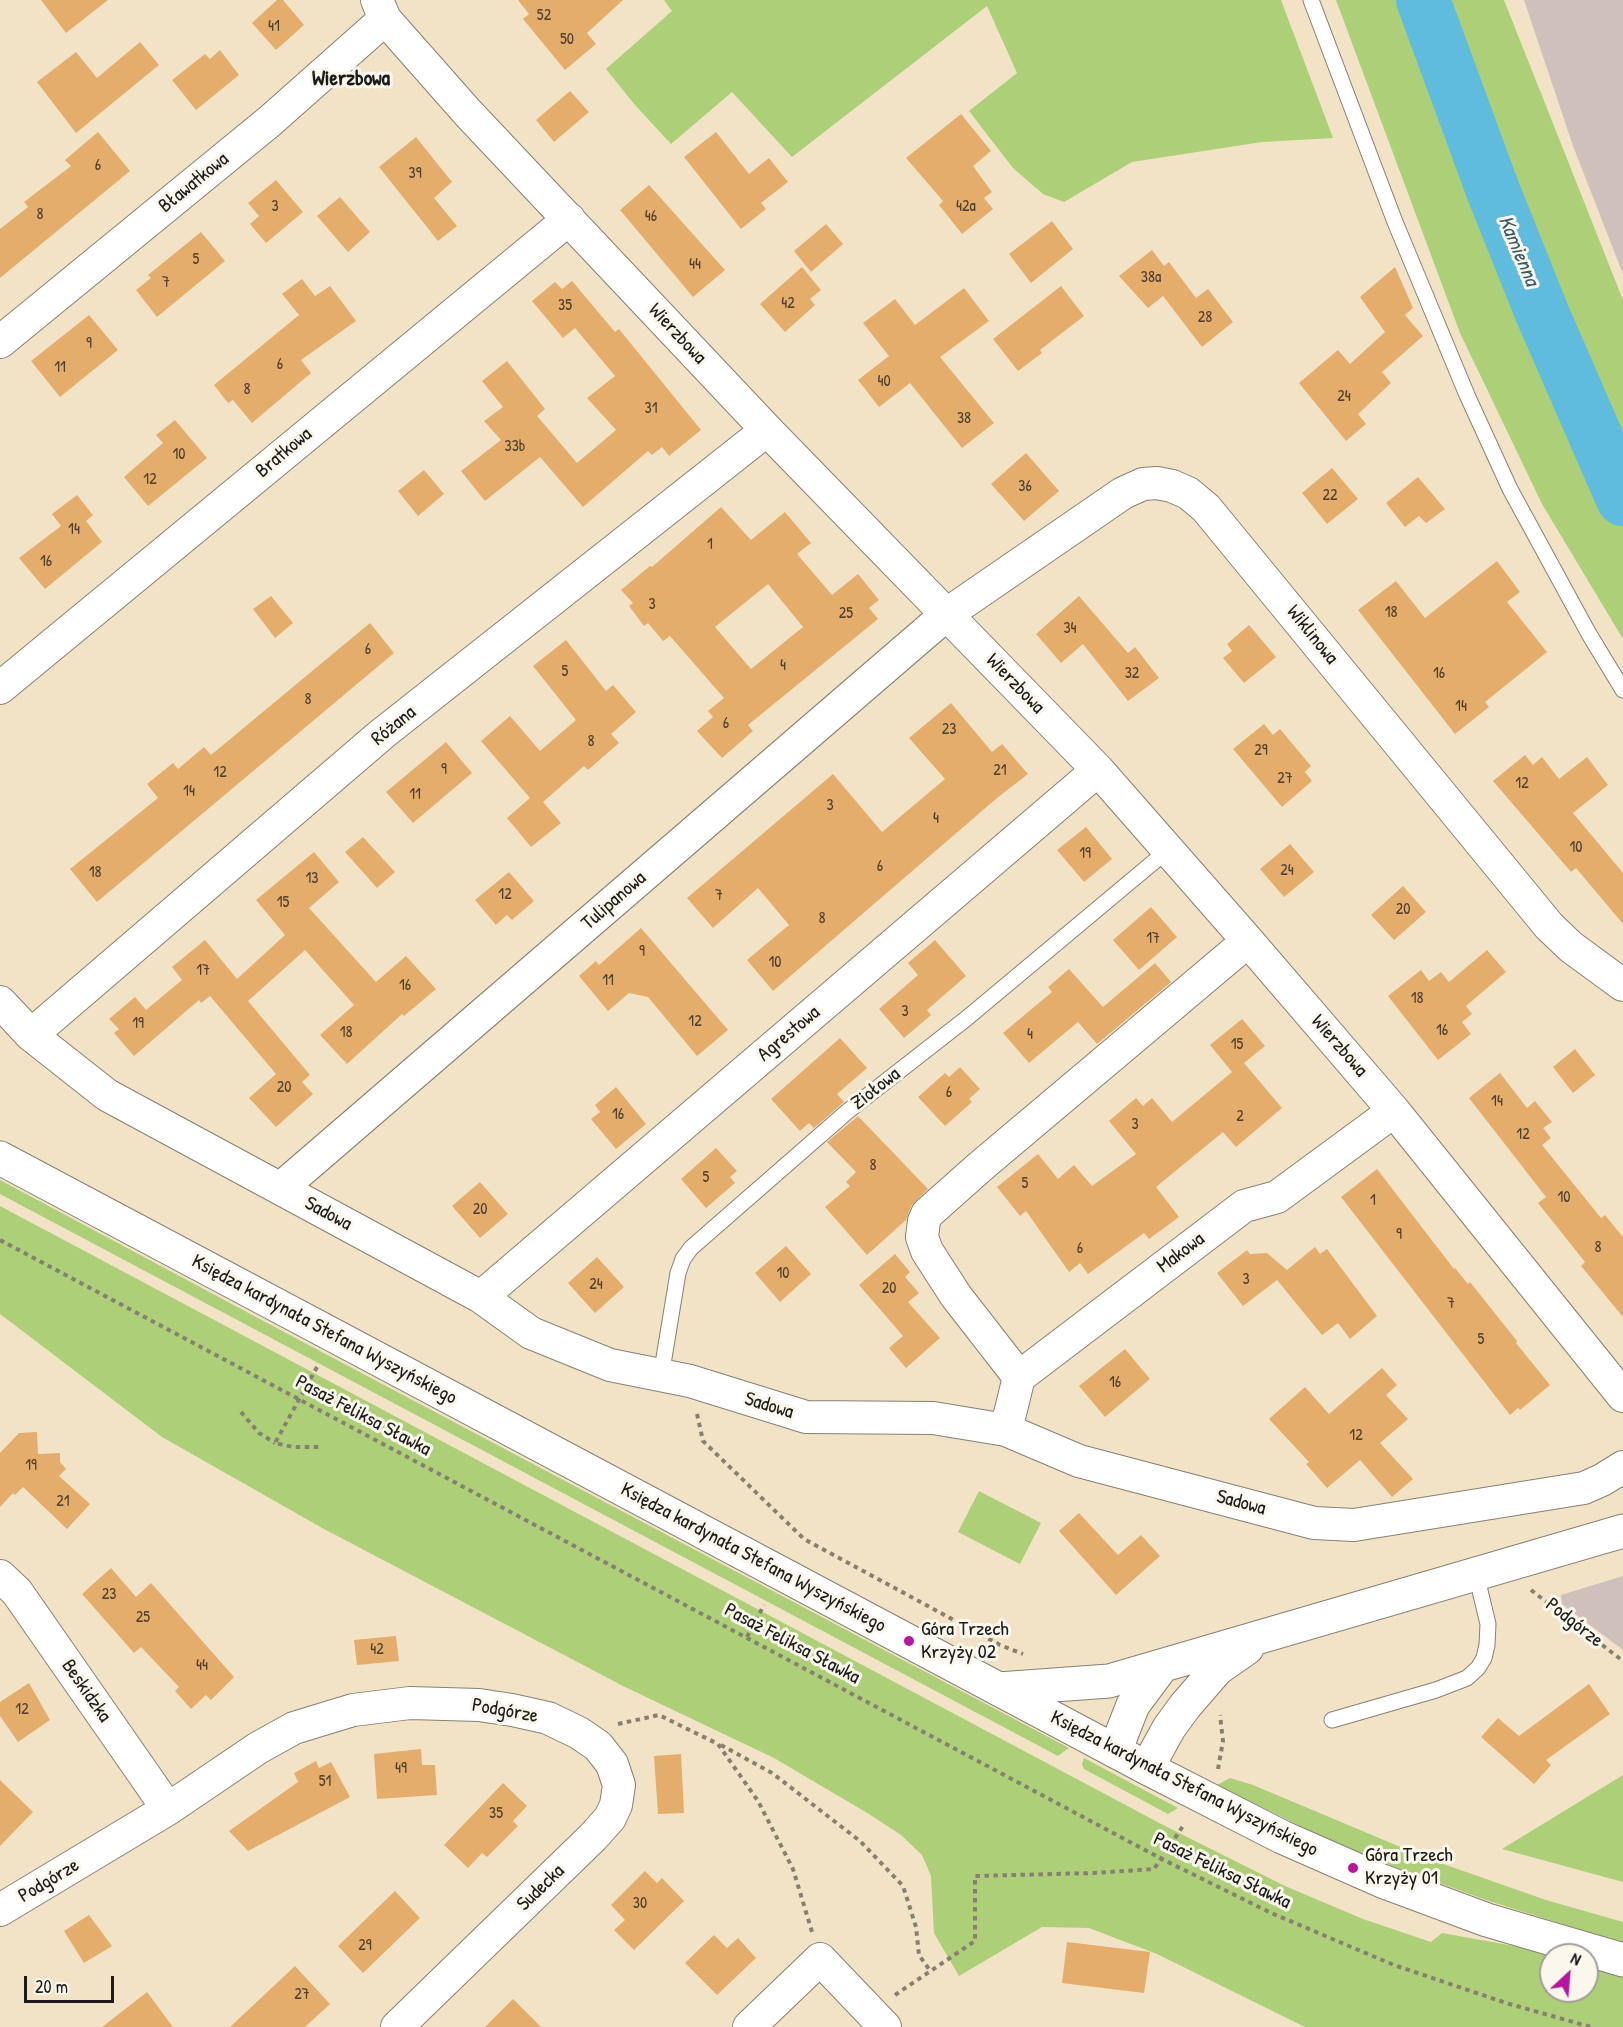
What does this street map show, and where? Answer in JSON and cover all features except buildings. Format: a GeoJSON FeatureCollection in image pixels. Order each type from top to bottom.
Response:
{"type":"FeatureCollection","features":[{"type":"Feature","properties":{"kind":"main road","name":"Księdza kardynała Stefana Wyszyńskiego"},"geometry":{"type":"LineString","coordinates":[[0,1158],[1147,1768],[1282,1837],[1382,1881],[1487,1920],[1623,1960]]}},
{"type":"Feature","properties":{"kind":"main road"},"geometry":{"type":"LineString","coordinates":[[999,1689],[1109,1681],[1623,1531]]}},
{"type":"Feature","properties":{"kind":"main road"},"geometry":{"type":"LineString","coordinates":[[1147,1768],[1169,1728],[1217,1670],[1263,1637]]}},
{"type":"Feature","properties":{"kind":"main road"},"geometry":{"type":"LineString","coordinates":[[1115,1751],[1134,1705],[1162,1666]]}},
{"type":"Feature","properties":{"kind":"street","name":"Wierzbowa"},"geometry":{"type":"LineString","coordinates":[[381,10],[468,113],[767,430],[1098,771],[1394,1111],[1623,1396]]}},
{"type":"Feature","properties":{"kind":"street","name":"Bławatkowa"},"geometry":{"type":"LineString","coordinates":[[0,342],[270,121],[381,10]]}},
{"type":"Feature","properties":{"kind":"street","name":"Bratkowa"},"geometry":{"type":"LineString","coordinates":[[0,688],[569,219]]}},
{"type":"Feature","properties":{"kind":"street","name":"Różana"},"geometry":{"type":"LineString","coordinates":[[31,1035],[382,734],[767,430]]}},
{"type":"Feature","properties":{"kind":"street","name":"Wiklinowa"},"geometry":{"type":"LineString","coordinates":[[947,614],[1131,489],[1143,484],[1157,483],[1188,493],[1206,508],[1227,531],[1549,926],[1571,947],[1623,985]]}},
{"type":"Feature","properties":{"kind":"street","name":"Tulipanowa"},"geometry":{"type":"LineString","coordinates":[[281,1188],[947,614]]}},
{"type":"Feature","properties":{"kind":"street","name":"Agrestowa"},"geometry":{"type":"LineString","coordinates":[[481,1297],[1098,771]]}},
{"type":"Feature","properties":{"kind":"street"},"geometry":{"type":"LineString","coordinates":[[1006,1430],[1019,1377],[956,1296],[927,1251],[922,1237],[927,1214],[1248,941]]}},
{"type":"Feature","properties":{"kind":"street","name":"Sadowa"},"geometry":{"type":"LineString","coordinates":[[0,1002],[31,1035],[107,1095],[481,1297],[531,1333],[610,1365],[690,1382],[806,1417],[933,1418],[1006,1430],[1079,1461],[1314,1523],[1354,1525],[1584,1488],[1623,1467]]}},
{"type":"Feature","properties":{"kind":"street","name":"Makowa"},"geometry":{"type":"LineString","coordinates":[[1019,1377],[1244,1206],[1277,1197],[1394,1111]]}},
{"type":"Feature","properties":{"kind":"street","name":"Beskidzka"},"geometry":{"type":"LineString","coordinates":[[0,1576],[17,1592],[168,1809]]}},
{"type":"Feature","properties":{"kind":"street","name":"Podgórze"},"geometry":{"type":"LineString","coordinates":[[0,1911],[168,1809],[258,1748],[294,1728],[353,1710],[375,1706],[433,1703],[479,1705],[512,1710],[548,1718],[579,1733]]}},
{"type":"Feature","properties":{"kind":"street","name":"Sudecka"},"geometry":{"type":"LineString","coordinates":[[397,2027],[593,1837],[609,1818],[619,1795],[616,1773],[607,1755],[579,1733]]}},
{"type":"Feature","properties":{"kind":"street"},"geometry":{"type":"LineString","coordinates":[[749,2027],[820,1959],[878,2019]]}},
{"type":"Feature","properties":{"kind":"lane"},"geometry":{"type":"LineString","coordinates":[[1311,0],[1395,222],[1467,395],[1510,489],[1588,634],[1623,690]]}},
{"type":"Feature","properties":{"kind":"lane","name":"Ziołowa"},"geometry":{"type":"LineString","coordinates":[[661,1376],[678,1273],[683,1260],[692,1248],[848,1111],[967,1018],[1168,850]]}},
{"type":"Feature","properties":{"kind":"lane"},"geometry":{"type":"LineString","coordinates":[[1332,1720],[1436,1690],[1467,1678],[1478,1668],[1488,1645],[1488,1624],[1476,1574]]}},
{"type":"Feature","properties":{"kind":"path","name":"Pasaż Feliksa Sławka"},"geometry":{"type":"LineString","coordinates":[[0,1240],[1160,1858],[1271,1913],[1394,1965],[1506,2003],[1592,2027]]}},
{"type":"Feature","properties":{"kind":"path"},"geometry":{"type":"LineString","coordinates":[[275,1443],[317,1367]]}},
{"type":"Feature","properties":{"kind":"path"},"geometry":{"type":"LineString","coordinates":[[241,1412],[259,1433],[275,1443],[293,1447],[321,1447]]}},
{"type":"Feature","properties":{"kind":"path"},"geometry":{"type":"LineString","coordinates":[[703,1441],[804,1539],[1000,1645]]}},
{"type":"Feature","properties":{"kind":"path","name":"Podgórze"},"geometry":{"type":"LineString","coordinates":[[1525,1585],[1623,1661]]}},
{"type":"Feature","properties":{"kind":"path"},"geometry":{"type":"LineString","coordinates":[[747,1637],[764,1605]]}},
{"type":"Feature","properties":{"kind":"path"},"geometry":{"type":"LineString","coordinates":[[579,1733],[659,1715],[772,1773],[860,1841],[903,1886],[916,1927],[919,1955],[931,1972]]}},
{"type":"Feature","properties":{"kind":"path"},"geometry":{"type":"LineString","coordinates":[[718,1744],[758,1801],[794,1869],[820,1959]]}},
{"type":"Feature","properties":{"kind":"path"},"geometry":{"type":"LineString","coordinates":[[878,2019],[931,1972],[975,1941],[975,1876],[1154,1869],[1183,1826]]}},
{"type":"Feature","properties":{"kind":"shaded area"},"geometry":{"type":"Polygon","coordinates":[[[1524,0],[1623,0],[1623,274],[1573,146],[1524,0]]]}},
{"type":"Feature","properties":{"kind":"shaded area"},"geometry":{"type":"Polygon","coordinates":[[[1623,1576],[1623,1650],[1562,1604],[1561,1595],[1623,1576]]]}},
{"type":"Feature","properties":{"kind":"green space"},"geometry":{"type":"Polygon","coordinates":[[[664,0],[1281,0],[1333,138],[1262,142],[1132,162],[1064,202],[1043,194],[1013,168],[969,111],[1017,73],[987,6],[792,157],[732,92],[671,144],[606,69],[672,11],[664,0]]]}},
{"type":"Feature","properties":{"kind":"green space"},"geometry":{"type":"Polygon","coordinates":[[[1336,0],[1504,0],[1623,300],[1623,639],[1542,504],[1460,333],[1336,0]]]}},
{"type":"Feature","properties":{"kind":"green space"},"geometry":{"type":"Polygon","coordinates":[[[0,1180],[1069,1748],[1058,1756],[0,1194],[0,1180]]]}},
{"type":"Feature","properties":{"kind":"green space"},"geometry":{"type":"Polygon","coordinates":[[[0,1206],[1165,1826],[1285,1886],[1363,1919],[1431,1942],[1442,1933],[1539,1953],[1539,2003],[1599,2003],[1599,1969],[1623,1976],[1623,2027],[1305,2027],[1157,1954],[1089,1928],[1042,1927],[959,1976],[934,1933],[931,1876],[922,1855],[901,1835],[774,1758],[625,1687],[324,1529],[162,1437],[0,1314],[0,1206]]]}},
{"type":"Feature","properties":{"kind":"green space"},"geometry":{"type":"Polygon","coordinates":[[[979,1491],[1041,1523],[1020,1564],[958,1532],[979,1491]]]}},
{"type":"Feature","properties":{"kind":"green space"},"geometry":{"type":"Polygon","coordinates":[[[1084,1758],[1178,1808],[1168,1814],[1084,1769],[1082,1764],[1084,1758]]]}},
{"type":"Feature","properties":{"kind":"green space"},"geometry":{"type":"Polygon","coordinates":[[[1623,1775],[1623,1882],[1502,1849],[1623,1775]]]}},
{"type":"Feature","properties":{"kind":"green space"},"geometry":{"type":"Polygon","coordinates":[[[1230,1778],[1253,1785],[1429,1859],[1546,1900],[1623,1922],[1623,1943],[1492,1902],[1351,1851],[1217,1785],[1230,1778]]]}},
{"type":"Feature","properties":{"kind":"waterway","name":"Kamienna"},"geometry":{"type":"LineString","coordinates":[[1423,0],[1492,188],[1542,313],[1623,499]]}},
{"type":"Feature","properties":{"kind":"place","name":"Góra Trzech Krzyży 02"},"geometry":{"type":"Point","coordinates":[909,1641]}},
{"type":"Feature","properties":{"kind":"place","name":"Góra Trzech Krzyży 01"},"geometry":{"type":"Point","coordinates":[1353,1868]}},
{"type":"Feature","properties":{"kind":"district","name":"Wierzbowa"},"geometry":{"type":"Point","coordinates":[351,79]}}]}
